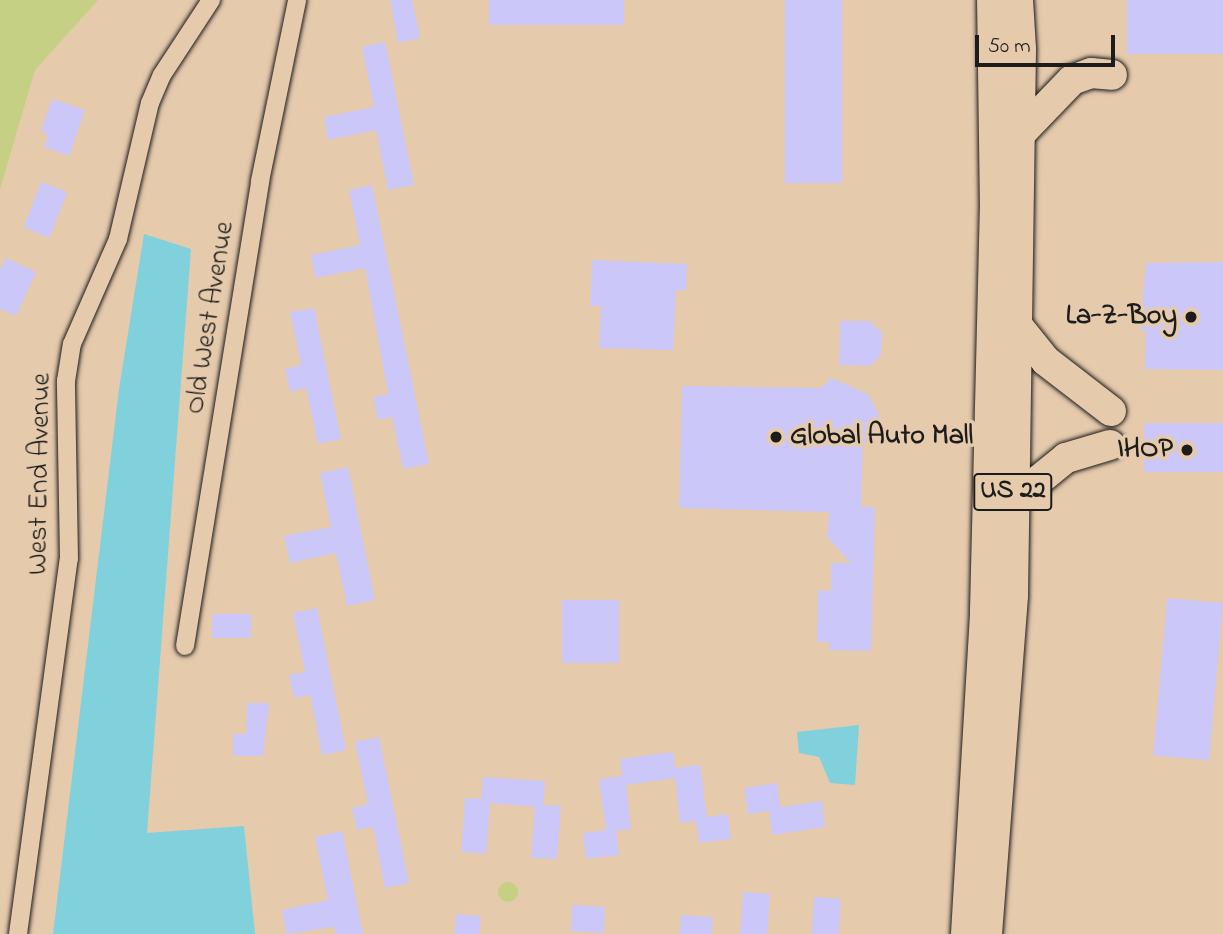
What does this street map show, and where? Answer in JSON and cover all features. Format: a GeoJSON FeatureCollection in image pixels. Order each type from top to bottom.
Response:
{"type":"FeatureCollection","features":[{"type":"Feature","properties":{"kind":"highway","name":"US 22"},"geometry":{"type":"LineString","coordinates":[[965,934],[985,611],[995,209],[992,0]]}},
{"type":"Feature","properties":{"kind":"highway","name":"US 22"},"geometry":{"type":"LineString","coordinates":[[987,934],[1013,594],[1021,48],[1018,0]]}},
{"type":"Feature","properties":{"kind":"highway"},"geometry":{"type":"LineString","coordinates":[[1021,48],[1030,0]]}},
{"type":"Feature","properties":{"kind":"highway"},"geometry":{"type":"LineString","coordinates":[[1019,135],[1072,80],[1091,73],[1112,75]]}},
{"type":"Feature","properties":{"kind":"highway"},"geometry":{"type":"LineString","coordinates":[[1017,325],[1055,369],[1111,411]]}},
{"type":"Feature","properties":{"kind":"highway"},"geometry":{"type":"LineString","coordinates":[[1013,501],[1066,458],[1110,445]]}},
{"type":"Feature","properties":{"kind":"street","name":"West End Avenue"},"geometry":{"type":"LineString","coordinates":[[18,934],[69,559],[66,381],[72,344],[118,239],[150,103],[162,75],[211,0]]}},
{"type":"Feature","properties":{"kind":"street","name":"Old West Avenue"},"geometry":{"type":"LineString","coordinates":[[185,646],[260,181],[297,0]]}},
{"type":"Feature","properties":{"kind":"green space"},"geometry":{"type":"Polygon","coordinates":[[[0,0],[98,0],[35,70],[0,189],[0,0]]]}},
{"type":"Feature","properties":{"kind":"green space"},"geometry":{"type":"Polygon","coordinates":[[[508,882],[515,885],[518,892],[515,899],[508,902],[501,899],[498,892],[501,885],[508,882]]]}},
{"type":"Feature","properties":{"kind":"water"},"geometry":{"type":"Polygon","coordinates":[[[144,234],[191,249],[147,833],[244,826],[255,934],[53,934],[119,389],[144,234]]]}},
{"type":"Feature","properties":{"kind":"water"},"geometry":{"type":"Polygon","coordinates":[[[859,725],[855,785],[830,783],[819,757],[799,753],[797,732],[859,725]]]}},
{"type":"Feature","properties":{"kind":"building"},"geometry":{"type":"Polygon","coordinates":[[[390,0],[412,0],[420,38],[398,43],[390,0]]]}},
{"type":"Feature","properties":{"kind":"building"},"geometry":{"type":"Polygon","coordinates":[[[489,0],[624,0],[624,25],[489,25],[489,0]]]}},
{"type":"Feature","properties":{"kind":"building"},"geometry":{"type":"Polygon","coordinates":[[[785,0],[842,0],[842,183],[785,183],[785,0]]]}},
{"type":"Feature","properties":{"kind":"building"},"geometry":{"type":"Polygon","coordinates":[[[1127,0],[1223,0],[1223,54],[1127,54],[1127,0]]]}},
{"type":"Feature","properties":{"kind":"building"},"geometry":{"type":"Polygon","coordinates":[[[385,42],[414,185],[388,190],[376,130],[328,140],[324,117],[374,107],[362,47],[385,42]]]}},
{"type":"Feature","properties":{"kind":"building"},"geometry":{"type":"Polygon","coordinates":[[[52,99],[85,110],[69,156],[44,147],[48,134],[41,131],[52,99]]]}},
{"type":"Feature","properties":{"kind":"building"},"geometry":{"type":"Polygon","coordinates":[[[41,182],[67,192],[50,238],[23,228],[41,182]]]}},
{"type":"Feature","properties":{"kind":"building"},"geometry":{"type":"Polygon","coordinates":[[[372,185],[429,464],[403,469],[392,417],[378,420],[373,397],[388,394],[365,268],[315,278],[311,255],[360,245],[349,190],[372,185]]]}},
{"type":"Feature","properties":{"kind":"building"},"geometry":{"type":"Polygon","coordinates":[[[6,258],[36,272],[16,316],[0,309],[0,270],[6,258]]]}},
{"type":"Feature","properties":{"kind":"building"},"geometry":{"type":"Polygon","coordinates":[[[592,260],[687,264],[686,290],[676,290],[673,350],[599,348],[601,306],[590,306],[592,260]]]}},
{"type":"Feature","properties":{"kind":"building"},"geometry":{"type":"Polygon","coordinates":[[[1223,262],[1223,370],[1145,369],[1146,331],[1140,331],[1146,263],[1223,262]]]}},
{"type":"Feature","properties":{"kind":"building"},"geometry":{"type":"Polygon","coordinates":[[[314,308],[341,439],[318,444],[306,388],[290,392],[285,369],[301,365],[290,312],[314,308]]]}},
{"type":"Feature","properties":{"kind":"building"},"geometry":{"type":"Polygon","coordinates":[[[840,321],[869,321],[882,333],[881,355],[870,366],[839,365],[840,321]]]}},
{"type":"Feature","properties":{"kind":"building","name":"Global Auto Mall"},"geometry":{"type":"Polygon","coordinates":[[[831,378],[868,394],[880,417],[875,434],[863,444],[861,507],[875,507],[871,651],[829,650],[829,642],[817,642],[818,590],[831,591],[831,563],[851,563],[827,537],[829,512],[679,508],[682,386],[821,388],[831,378]]]}},
{"type":"Feature","properties":{"kind":"building"},"geometry":{"type":"Polygon","coordinates":[[[1144,423],[1223,423],[1223,472],[1144,472],[1144,423]]]}},
{"type":"Feature","properties":{"kind":"building"},"geometry":{"type":"Polygon","coordinates":[[[348,467],[375,600],[347,606],[336,553],[290,563],[284,536],[331,527],[320,473],[348,467]]]}},
{"type":"Feature","properties":{"kind":"building"},"geometry":{"type":"Polygon","coordinates":[[[1167,598],[1223,603],[1209,760],[1153,755],[1167,598]]]}},
{"type":"Feature","properties":{"kind":"building"},"geometry":{"type":"Polygon","coordinates":[[[562,600],[619,600],[619,663],[562,663],[562,600]]]}},
{"type":"Feature","properties":{"kind":"building"},"geometry":{"type":"Polygon","coordinates":[[[317,608],[346,750],[322,755],[310,695],[294,698],[289,675],[305,672],[293,613],[317,608]]]}},
{"type":"Feature","properties":{"kind":"building"},"geometry":{"type":"Polygon","coordinates":[[[212,614],[251,614],[251,638],[212,638],[212,614]]]}},
{"type":"Feature","properties":{"kind":"building"},"geometry":{"type":"Polygon","coordinates":[[[247,703],[269,703],[263,756],[233,756],[233,734],[246,734],[247,703]]]}},
{"type":"Feature","properties":{"kind":"building"},"geometry":{"type":"Polygon","coordinates":[[[379,737],[409,883],[385,888],[373,827],[357,830],[352,808],[368,804],[355,742],[379,737]]]}},
{"type":"Feature","properties":{"kind":"building"},"geometry":{"type":"Polygon","coordinates":[[[673,752],[675,768],[700,765],[707,817],[728,814],[731,839],[699,843],[696,821],[680,823],[675,778],[626,785],[631,829],[616,831],[619,855],[586,859],[583,833],[606,830],[599,779],[622,776],[620,759],[673,752]]]}},
{"type":"Feature","properties":{"kind":"building"},"geometry":{"type":"Polygon","coordinates":[[[483,777],[545,781],[543,805],[561,806],[557,859],[531,858],[535,807],[490,803],[486,854],[461,852],[465,798],[481,799],[483,777]]]}},
{"type":"Feature","properties":{"kind":"building"},"geometry":{"type":"Polygon","coordinates":[[[777,783],[780,807],[822,801],[825,827],[772,835],[769,811],[748,814],[744,788],[777,783]]]}},
{"type":"Feature","properties":{"kind":"building"},"geometry":{"type":"Polygon","coordinates":[[[342,831],[363,934],[336,934],[334,927],[286,934],[282,910],[328,900],[315,837],[342,831]]]}},
{"type":"Feature","properties":{"kind":"building"},"geometry":{"type":"Polygon","coordinates":[[[743,892],[770,894],[767,934],[740,934],[743,892]]]}},
{"type":"Feature","properties":{"kind":"building"},"geometry":{"type":"Polygon","coordinates":[[[814,897],[841,899],[838,934],[811,934],[814,897]]]}},
{"type":"Feature","properties":{"kind":"building"},"geometry":{"type":"Polygon","coordinates":[[[572,905],[605,907],[604,933],[571,931],[572,905]]]}},
{"type":"Feature","properties":{"kind":"building"},"geometry":{"type":"Polygon","coordinates":[[[456,914],[481,916],[479,934],[454,934],[456,914]]]}},
{"type":"Feature","properties":{"kind":"building"},"geometry":{"type":"Polygon","coordinates":[[[681,915],[713,917],[712,934],[680,934],[681,915]]]}},
{"type":"Feature","properties":{"kind":"place","name":"La-Z-Boy"},"geometry":{"type":"Point","coordinates":[1191,317]}},
{"type":"Feature","properties":{"kind":"place","name":"Global Auto Mall"},"geometry":{"type":"Point","coordinates":[776,437]}},
{"type":"Feature","properties":{"kind":"place","name":"IHOP"},"geometry":{"type":"Point","coordinates":[1187,450]}}]}
